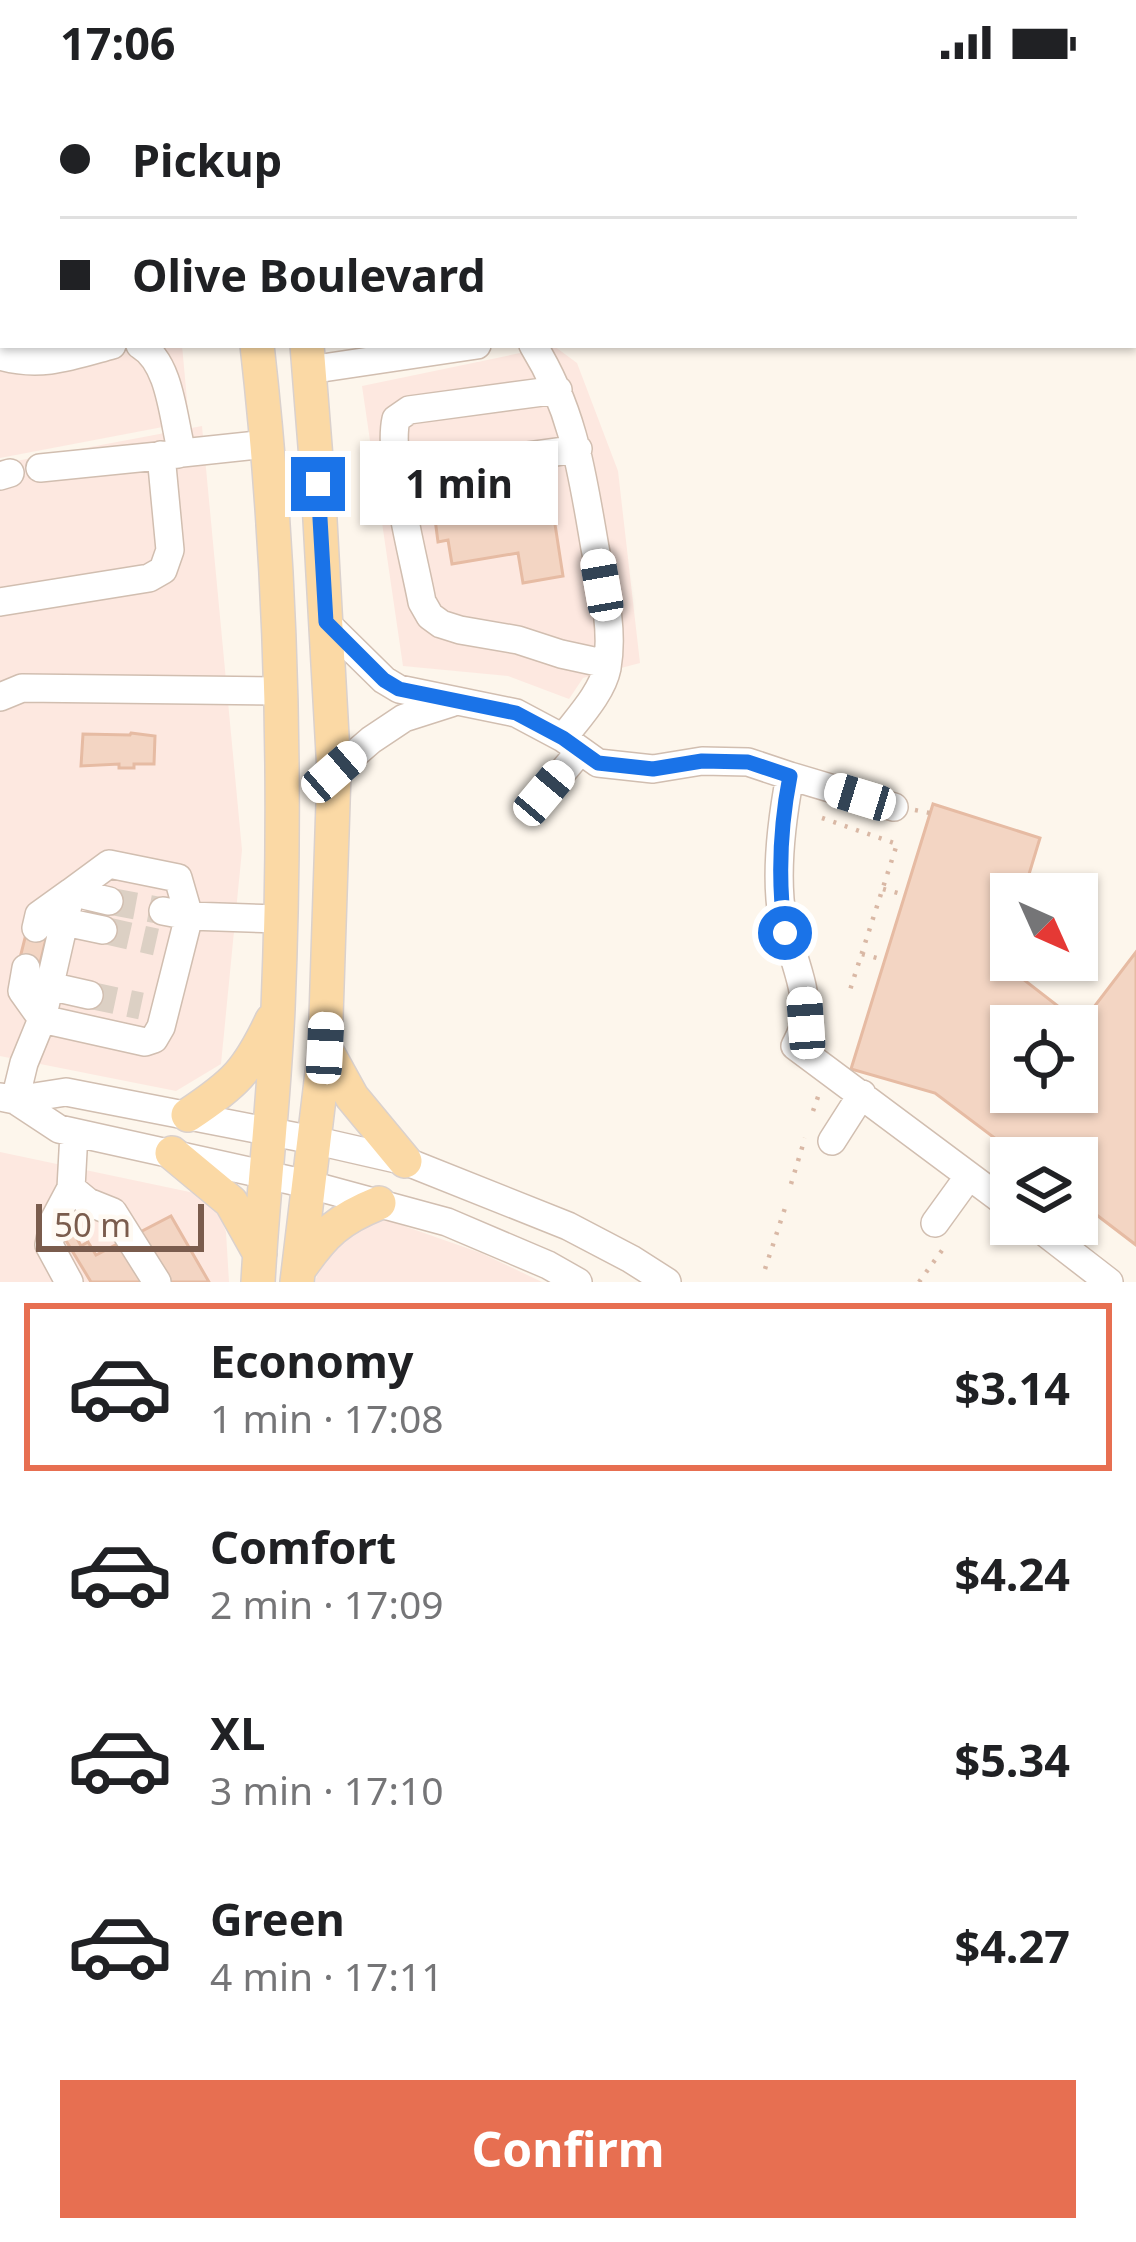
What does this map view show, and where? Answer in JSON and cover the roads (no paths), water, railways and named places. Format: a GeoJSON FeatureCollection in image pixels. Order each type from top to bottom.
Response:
{"type":"FeatureCollection","features":[{"type":"Feature","properties":{"kind":"main road"},"geometry":{"type":"LineString","coordinates":[[257,348],[279,691],[280,919],[259,1268]]}},
{"type":"Feature","properties":{"kind":"main road"},"geometry":{"type":"LineString","coordinates":[[298,1276],[325,1048],[334,772],[308,358]]}},
{"type":"Feature","properties":{"kind":"main road"},"geometry":{"type":"LineString","coordinates":[[188,1115],[241,1076],[278,1007]]}},
{"type":"Feature","properties":{"kind":"main road"},"geometry":{"type":"LineString","coordinates":[[325,1048],[352,1097],[405,1161]]}},
{"type":"Feature","properties":{"kind":"main road"},"geometry":{"type":"LineString","coordinates":[[172,1153],[231,1202],[259,1268]]}},
{"type":"Feature","properties":{"kind":"main road"},"geometry":{"type":"LineString","coordinates":[[298,1276],[318,1241],[335,1225],[379,1203]]}},
{"type":"Feature","properties":{"kind":"street"},"geometry":{"type":"LineString","coordinates":[[0,356],[26,363],[102,348]]}},
{"type":"Feature","properties":{"kind":"street"},"geometry":{"type":"LineString","coordinates":[[0,602],[149,578],[163,570],[170,550],[172,454],[164,373],[154,353],[145,348]]}},
{"type":"Feature","properties":{"kind":"street"},"geometry":{"type":"LineString","coordinates":[[308,358],[438,348]]}},
{"type":"Feature","properties":{"kind":"street"},"geometry":{"type":"LineString","coordinates":[[535,348],[558,390],[578,449],[609,619],[607,671],[544,793]]}},
{"type":"Feature","properties":{"kind":"street"},"geometry":{"type":"LineString","coordinates":[[558,390],[410,410],[396,419],[392,434],[398,474],[422,602],[430,616],[460,630],[607,664]]}},
{"type":"Feature","properties":{"kind":"street"},"geometry":{"type":"LineString","coordinates":[[40,468],[266,444]]}},
{"type":"Feature","properties":{"kind":"street"},"geometry":{"type":"LineString","coordinates":[[398,474],[578,449]]}},
{"type":"Feature","properties":{"kind":"street"},"geometry":{"type":"LineString","coordinates":[[326,622],[399,689],[516,713],[598,763],[653,769],[702,761],[748,762],[894,807]]}},
{"type":"Feature","properties":{"kind":"street"},"geometry":{"type":"LineString","coordinates":[[0,697],[22,688],[279,691]]}},
{"type":"Feature","properties":{"kind":"street"},"geometry":{"type":"LineString","coordinates":[[334,772],[404,718],[454,702]]}},
{"type":"Feature","properties":{"kind":"street"},"geometry":{"type":"LineString","coordinates":[[790,776],[780,897],[785,933],[803,992],[806,1023],[795,1046],[990,1192]]}},
{"type":"Feature","properties":{"kind":"street"},"geometry":{"type":"LineString","coordinates":[[35,928],[39,915],[109,864],[178,878],[176,914],[153,1008],[154,1039],[145,1042],[42,1019]]}},
{"type":"Feature","properties":{"kind":"street"},"geometry":{"type":"LineString","coordinates":[[71,892],[110,901]]}},
{"type":"Feature","properties":{"kind":"street"},"geometry":{"type":"LineString","coordinates":[[7,1098],[42,1019],[38,977],[64,922],[71,892]]}},
{"type":"Feature","properties":{"kind":"street"},"geometry":{"type":"LineString","coordinates":[[176,914],[280,919]]}},
{"type":"Feature","properties":{"kind":"street"},"geometry":{"type":"LineString","coordinates":[[64,922],[103,930]]}},
{"type":"Feature","properties":{"kind":"street"},"geometry":{"type":"LineString","coordinates":[[38,977],[89,995]]}},
{"type":"Feature","properties":{"kind":"street"},"geometry":{"type":"LineString","coordinates":[[7,1098],[67,1092],[405,1161],[568,1226],[667,1282]]}},
{"type":"Feature","properties":{"kind":"street"},"geometry":{"type":"LineString","coordinates":[[818,1140],[862,1094]]}},
{"type":"Feature","properties":{"kind":"street"},"geometry":{"type":"LineString","coordinates":[[7,1098],[59,1129],[307,1184],[447,1222],[578,1282]]}},
{"type":"Feature","properties":{"kind":"street"},"geometry":{"type":"LineString","coordinates":[[69,1282],[49,1246],[54,1220],[71,1188],[74,1132]]}},
{"type":"Feature","properties":{"kind":"street"},"geometry":{"type":"LineString","coordinates":[[939,1236],[969,1176]]}},
{"type":"Feature","properties":{"kind":"street"},"geometry":{"type":"LineString","coordinates":[[71,1188],[88,1202],[113,1212],[157,1282]]}},
{"type":"Feature","properties":{"kind":"street"},"geometry":{"type":"LineString","coordinates":[[1061,1245],[1109,1282]]}},
{"type":"Feature","properties":{"kind":"tunnel"},"geometry":{"type":"LineString","coordinates":[[109,901],[163,911]]}},
{"type":"Feature","properties":{"kind":"tunnel"},"geometry":{"type":"LineString","coordinates":[[103,930],[156,942]]}},
{"type":"Feature","properties":{"kind":"tunnel"},"geometry":{"type":"LineString","coordinates":[[89,995],[141,1006]]}}]}
